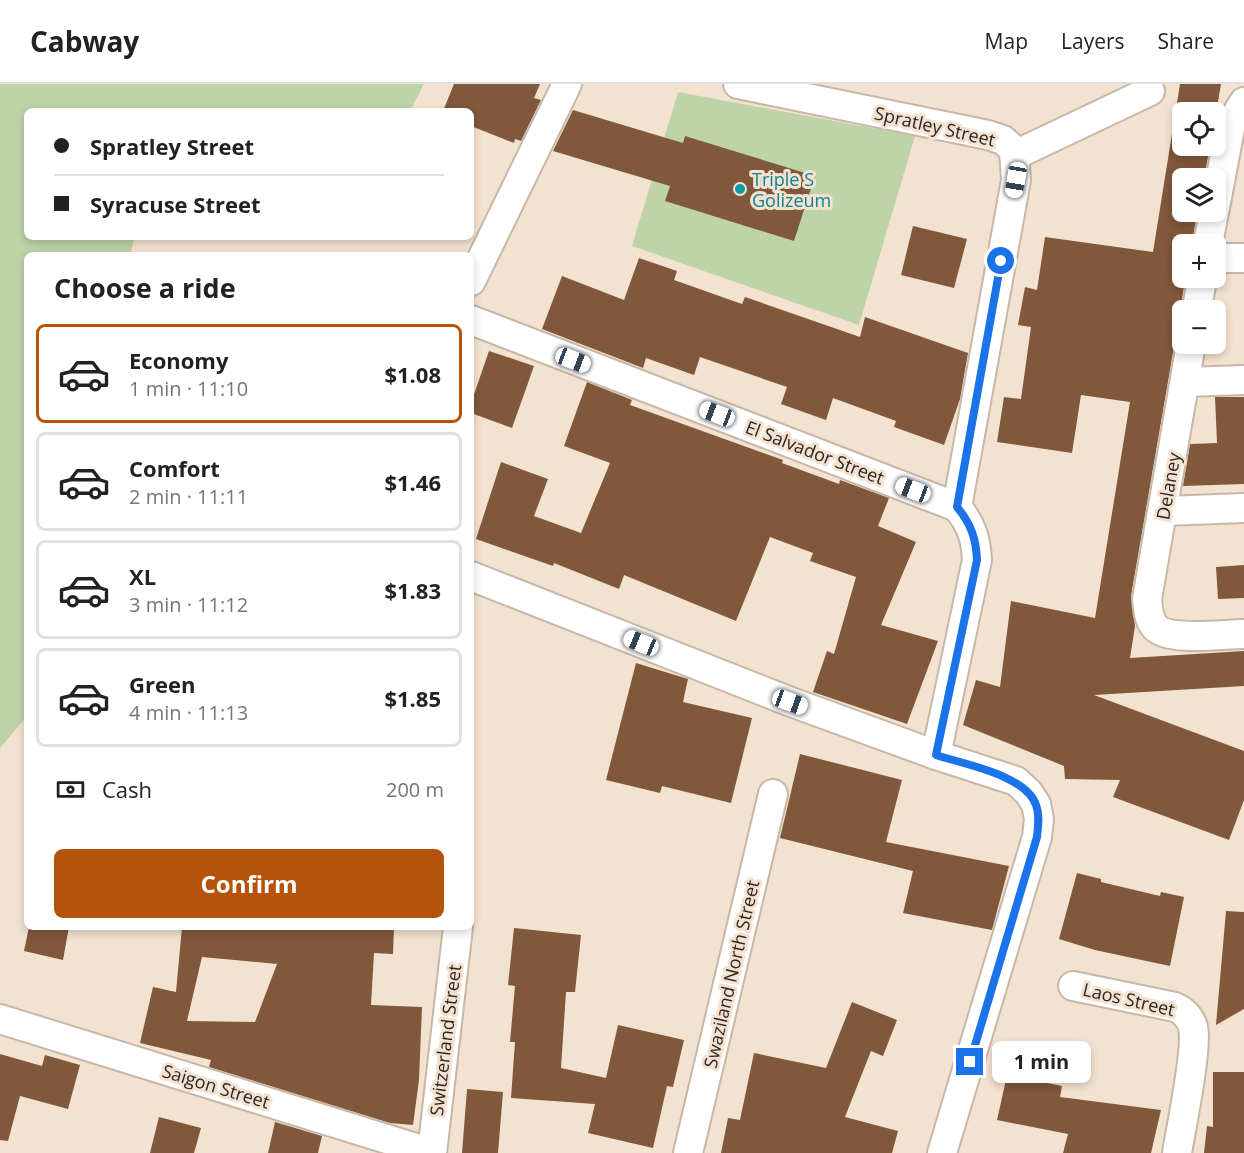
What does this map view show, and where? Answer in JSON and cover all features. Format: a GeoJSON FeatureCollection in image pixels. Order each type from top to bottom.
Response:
{"type":"FeatureCollection","features":[{"type":"Feature","properties":{"kind":"street"},"geometry":{"type":"LineString","coordinates":[[474,275],[567,84]]}},
{"type":"Feature","properties":{"kind":"street","name":"Spratley Street"},"geometry":{"type":"LineString","coordinates":[[738,84],[988,135],[1003,140],[1014,150],[1016,180],[957,507]]}},
{"type":"Feature","properties":{"kind":"street"},"geometry":{"type":"LineString","coordinates":[[1015,155],[1150,91]]}},
{"type":"Feature","properties":{"kind":"street"},"geometry":{"type":"LineString","coordinates":[[1223,168],[1231,123],[1244,102]]}},
{"type":"Feature","properties":{"kind":"street"},"geometry":{"type":"LineString","coordinates":[[1226,258],[1244,258]]}},
{"type":"Feature","properties":{"kind":"street","name":"El Salvador Street"},"geometry":{"type":"LineString","coordinates":[[474,321],[957,507]]}},
{"type":"Feature","properties":{"kind":"street","name":"Delaney"},"geometry":{"type":"LineString","coordinates":[[1189,354],[1147,599],[1149,616],[1155,627],[1170,634],[1187,636],[1244,634]]}},
{"type":"Feature","properties":{"kind":"street"},"geometry":{"type":"LineString","coordinates":[[1185,382],[1244,380]]}},
{"type":"Feature","properties":{"kind":"street"},"geometry":{"type":"LineString","coordinates":[[936,755],[977,560],[976,540],[968,521],[957,507]]}},
{"type":"Feature","properties":{"kind":"street"},"geometry":{"type":"LineString","coordinates":[[1164,511],[1244,508]]}},
{"type":"Feature","properties":{"kind":"street"},"geometry":{"type":"LineString","coordinates":[[474,577],[936,755],[1016,781],[1028,792],[1036,804],[1039,819],[1037,837],[999,970],[942,1153]]}},
{"type":"Feature","properties":{"kind":"street","name":"Swaziland North Street"},"geometry":{"type":"LineString","coordinates":[[688,1153],[773,794]]}},
{"type":"Feature","properties":{"kind":"street","name":"Switzerland Street"},"geometry":{"type":"LineString","coordinates":[[432,1153],[458,930]]}},
{"type":"Feature","properties":{"kind":"street","name":"Laos Street"},"geometry":{"type":"LineString","coordinates":[[1073,986],[1175,1007],[1183,1011],[1189,1019],[1194,1039],[1177,1153]]}},
{"type":"Feature","properties":{"kind":"street","name":"Saigon Street"},"geometry":{"type":"LineString","coordinates":[[0,1019],[432,1153]]}},
{"type":"Feature","properties":{"kind":"green space"},"geometry":{"type":"Polygon","coordinates":[[[0,84],[424,84],[412,108],[24,108],[24,240],[134,240],[131,252],[24,252],[24,720],[0,748],[0,84]]]}},
{"type":"Feature","properties":{"kind":"green space"},"geometry":{"type":"Polygon","coordinates":[[[678,92],[915,136],[859,325],[632,246],[678,92]]]}},
{"type":"Feature","properties":{"kind":"building"},"geometry":{"type":"Polygon","coordinates":[[[454,84],[540,84],[534,98],[541,100],[521,141],[515,139],[514,143],[474,127],[474,108],[444,108],[454,84]]]}},
{"type":"Feature","properties":{"kind":"building"},"geometry":{"type":"Polygon","coordinates":[[[1180,84],[1221,84],[1218,102],[1177,102],[1180,84]]]}},
{"type":"Feature","properties":{"kind":"building","name":"Triple S Golizeum"},"geometry":{"type":"Polygon","coordinates":[[[573,110],[683,143],[685,136],[815,176],[794,241],[665,201],[670,186],[553,151],[573,110]]]}},
{"type":"Feature","properties":{"kind":"building"},"geometry":{"type":"Polygon","coordinates":[[[1172,134],[1172,156],[1208,156],[1206,168],[1172,168],[1172,222],[1195,222],[1194,234],[1172,234],[1172,288],[1184,288],[1182,300],[1172,300],[1173,354],[1131,596],[1135,626],[1130,658],[1244,651],[1244,686],[1094,695],[1244,751],[1244,800],[1229,840],[1113,797],[1120,780],[1065,779],[1064,766],[963,725],[976,680],[1000,687],[1011,601],[1095,618],[1130,402],[1081,395],[1072,453],[997,442],[1004,397],[1021,399],[1031,327],[1018,325],[1025,287],[1037,290],[1045,237],[1153,252],[1172,134]]]}},
{"type":"Feature","properties":{"kind":"building"},"geometry":{"type":"Polygon","coordinates":[[[913,226],[967,239],[954,288],[901,275],[913,226]]]}},
{"type":"Feature","properties":{"kind":"building"},"geometry":{"type":"Polygon","coordinates":[[[639,258],[677,271],[674,280],[742,304],[745,297],[860,337],[865,317],[968,353],[960,399],[944,445],[894,427],[896,421],[833,398],[826,420],[781,404],[787,387],[700,357],[694,375],[646,358],[643,368],[542,329],[562,276],[624,300],[639,258]]]}},
{"type":"Feature","properties":{"kind":"building"},"geometry":{"type":"Polygon","coordinates":[[[489,351],[534,366],[512,428],[474,414],[474,394],[489,351]]]}},
{"type":"Feature","properties":{"kind":"building"},"geometry":{"type":"Polygon","coordinates":[[[587,382],[632,400],[630,405],[783,460],[782,463],[839,484],[840,480],[889,498],[878,526],[916,542],[881,625],[938,641],[907,724],[813,692],[827,651],[834,654],[856,577],[810,561],[813,553],[770,537],[736,621],[624,575],[619,589],[554,563],[553,566],[476,539],[501,462],[548,479],[534,516],[581,533],[610,463],[564,446],[587,382]]]}},
{"type":"Feature","properties":{"kind":"building"},"geometry":{"type":"Polygon","coordinates":[[[1215,397],[1244,397],[1244,484],[1183,486],[1190,444],[1217,443],[1215,397]]]}},
{"type":"Feature","properties":{"kind":"building"},"geometry":{"type":"Polygon","coordinates":[[[1244,565],[1244,598],[1218,599],[1216,567],[1244,565]]]}},
{"type":"Feature","properties":{"kind":"building"},"geometry":{"type":"Polygon","coordinates":[[[636,663],[688,679],[683,702],[752,718],[731,803],[662,786],[660,793],[606,780],[636,663]]]}},
{"type":"Feature","properties":{"kind":"building"},"geometry":{"type":"Polygon","coordinates":[[[800,754],[902,780],[886,842],[1009,866],[992,930],[903,913],[913,871],[780,838],[800,754]]]}},
{"type":"Feature","properties":{"kind":"building"},"geometry":{"type":"Polygon","coordinates":[[[1077,873],[1101,879],[1101,882],[1160,896],[1161,892],[1184,897],[1170,966],[1095,950],[1059,939],[1077,873]]]}},
{"type":"Feature","properties":{"kind":"building"},"geometry":{"type":"Polygon","coordinates":[[[1226,911],[1244,912],[1244,1009],[1216,1025],[1226,911]]]}},
{"type":"Feature","properties":{"kind":"building"},"geometry":{"type":"Polygon","coordinates":[[[514,928],[581,935],[575,992],[566,992],[561,1068],[606,1078],[618,1025],[684,1040],[673,1087],[667,1086],[653,1148],[588,1133],[595,1104],[511,1098],[515,1042],[510,1042],[515,986],[508,985],[514,928]]]}},
{"type":"Feature","properties":{"kind":"building"},"geometry":{"type":"Polygon","coordinates":[[[28,930],[68,930],[63,960],[24,951],[28,930]]]}},
{"type":"Feature","properties":{"kind":"building"},"geometry":{"type":"Polygon","coordinates":[[[182,930],[394,930],[393,954],[374,953],[371,1005],[422,1007],[419,1080],[413,1125],[390,1123],[209,1067],[211,1060],[140,1043],[153,987],[176,992],[182,930]],[[202,957],[187,1021],[255,1022],[277,964],[202,957]]]}},
{"type":"Feature","properties":{"kind":"building"},"geometry":{"type":"Polygon","coordinates":[[[852,1002],[897,1020],[883,1056],[871,1051],[845,1117],[898,1131],[892,1153],[721,1153],[728,1118],[740,1120],[754,1053],[826,1068],[852,1002]]]}},
{"type":"Feature","properties":{"kind":"building"},"geometry":{"type":"Polygon","coordinates":[[[0,1054],[42,1066],[45,1055],[80,1065],[68,1109],[20,1096],[8,1141],[0,1140],[0,1054]]]}},
{"type":"Feature","properties":{"kind":"building"},"geometry":{"type":"Polygon","coordinates":[[[1213,1072],[1244,1072],[1244,1153],[1204,1153],[1207,1126],[1213,1127],[1213,1072]]]}},
{"type":"Feature","properties":{"kind":"building"},"geometry":{"type":"Polygon","coordinates":[[[1007,1075],[1062,1086],[1060,1097],[1161,1110],[1151,1153],[1063,1153],[1068,1134],[997,1120],[1007,1075]]]}},
{"type":"Feature","properties":{"kind":"building"},"geometry":{"type":"Polygon","coordinates":[[[467,1089],[503,1092],[498,1153],[462,1153],[467,1089]]]}},
{"type":"Feature","properties":{"kind":"building"},"geometry":{"type":"Polygon","coordinates":[[[159,1117],[201,1128],[194,1153],[150,1153],[159,1117]]]}},
{"type":"Feature","properties":{"kind":"building"},"geometry":{"type":"Polygon","coordinates":[[[275,1122],[322,1136],[318,1153],[268,1153],[275,1122]]]}},
{"type":"Feature","properties":{"kind":"place","name":"Triple S Golizeum"},"geometry":{"type":"Point","coordinates":[740,189]}},
{"type":"Feature","properties":{"kind":"route"},"geometry":{"type":"LineString","coordinates":[[970,1062],[1037,837],[1039,819],[1036,804],[1028,792],[1016,781],[936,755],[977,560],[976,540],[968,521],[957,507],[1001,261]]}}]}
